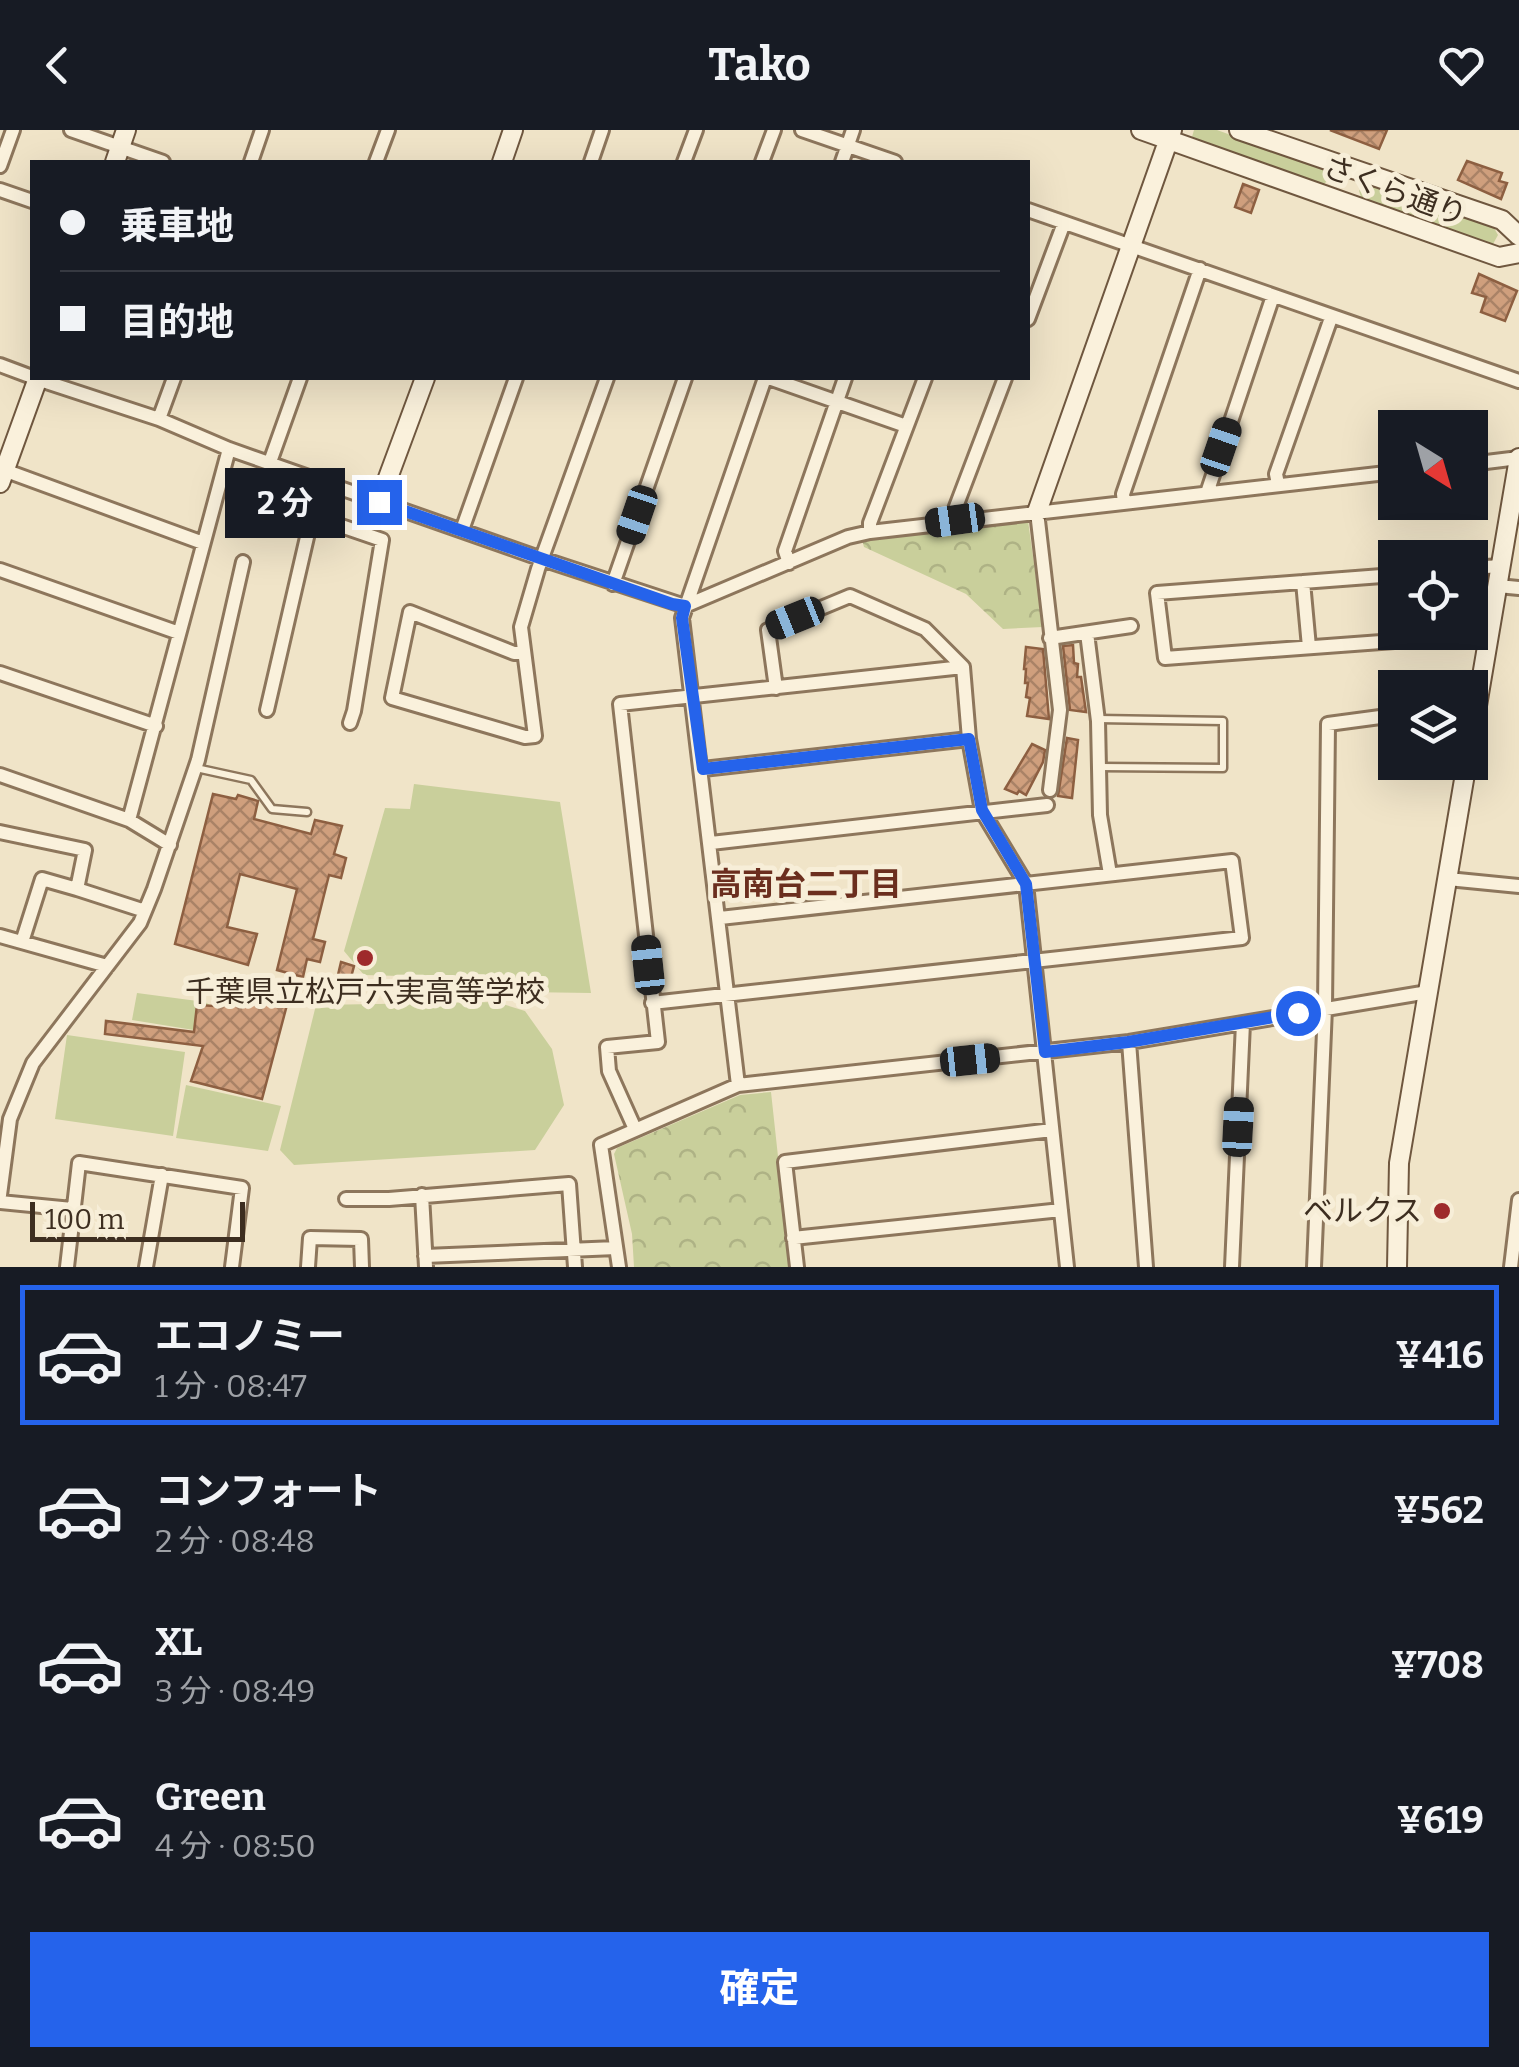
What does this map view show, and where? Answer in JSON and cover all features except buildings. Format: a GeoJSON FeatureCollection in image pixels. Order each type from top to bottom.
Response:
{"type":"FeatureCollection","features":[{"type":"Feature","properties":{"kind":"street"},"geometry":{"type":"LineString","coordinates":[[0,166],[13,130]]}},
{"type":"Feature","properties":{"kind":"street"},"geometry":{"type":"LineString","coordinates":[[71,130],[157,160]]}},
{"type":"Feature","properties":{"kind":"street"},"geometry":{"type":"LineString","coordinates":[[252,160],[262,130]]}},
{"type":"Feature","properties":{"kind":"street"},"geometry":{"type":"LineString","coordinates":[[377,160],[388,130]]}},
{"type":"Feature","properties":{"kind":"street"},"geometry":{"type":"LineString","coordinates":[[503,160],[514,130]]}},
{"type":"Feature","properties":{"kind":"street"},"geometry":{"type":"LineString","coordinates":[[592,160],[602,130]]}},
{"type":"Feature","properties":{"kind":"street"},"geometry":{"type":"LineString","coordinates":[[685,160],[696,130]]}},
{"type":"Feature","properties":{"kind":"street"},"geometry":{"type":"LineString","coordinates":[[763,160],[774,130]]}},
{"type":"Feature","properties":{"kind":"street"},"geometry":{"type":"LineString","coordinates":[[802,130],[889,160]]}},
{"type":"Feature","properties":{"kind":"street"},"geometry":{"type":"LineString","coordinates":[[843,160],[853,130]]}},
{"type":"Feature","properties":{"kind":"street","name":"さくら通り"},"geometry":{"type":"LineString","coordinates":[[1141,130],[1170,135],[1499,257],[1519,254]]}},
{"type":"Feature","properties":{"kind":"street","name":"さくら通り"},"geometry":{"type":"LineString","coordinates":[[1240,130],[1502,220],[1519,236]]}},
{"type":"Feature","properties":{"kind":"street"},"geometry":{"type":"LineString","coordinates":[[1050,790],[1060,710],[1036,512],[1170,135]]}},
{"type":"Feature","properties":{"kind":"street"},"geometry":{"type":"LineString","coordinates":[[0,190],[30,200]]}},
{"type":"Feature","properties":{"kind":"street"},"geometry":{"type":"LineString","coordinates":[[1030,211],[1519,382]]}},
{"type":"Feature","properties":{"kind":"street"},"geometry":{"type":"LineString","coordinates":[[1030,315],[1064,223]]}},
{"type":"Feature","properties":{"kind":"street"},"geometry":{"type":"LineString","coordinates":[[1124,503],[1200,269]]}},
{"type":"Feature","properties":{"kind":"street"},"geometry":{"type":"LineString","coordinates":[[1208,493],[1273,296]]}},
{"type":"Feature","properties":{"kind":"street"},"geometry":{"type":"LineString","coordinates":[[1278,484],[1276,474],[1331,318]]}},
{"type":"Feature","properties":{"kind":"street"},"geometry":{"type":"LineString","coordinates":[[0,365],[30,376]]}},
{"type":"Feature","properties":{"kind":"street"},"geometry":{"type":"LineString","coordinates":[[34,380],[2,477],[203,542]]}},
{"type":"Feature","properties":{"kind":"street"},"geometry":{"type":"LineString","coordinates":[[41,380],[159,419],[229,449],[379,502],[685,606],[848,537],[870,532],[1378,474]]}},
{"type":"Feature","properties":{"kind":"street"},"geometry":{"type":"LineString","coordinates":[[159,419],[173,380]]}},
{"type":"Feature","properties":{"kind":"street"},"geometry":{"type":"LineString","coordinates":[[270,462],[299,380]]}},
{"type":"Feature","properties":{"kind":"street"},"geometry":{"type":"LineString","coordinates":[[379,502],[424,380]]}},
{"type":"Feature","properties":{"kind":"street"},"geometry":{"type":"LineString","coordinates":[[462,530],[515,380]]}},
{"type":"Feature","properties":{"kind":"street"},"geometry":{"type":"LineString","coordinates":[[524,652],[514,654],[410,612],[392,698],[534,736],[524,652],[521,628],[606,380]]}},
{"type":"Feature","properties":{"kind":"street"},"geometry":{"type":"LineString","coordinates":[[613,584],[684,380]]}},
{"type":"Feature","properties":{"kind":"street"},"geometry":{"type":"LineString","coordinates":[[738,1084],[682,618],[766,380]]}},
{"type":"Feature","properties":{"kind":"street"},"geometry":{"type":"LineString","coordinates":[[773,380],[906,426]]}},
{"type":"Feature","properties":{"kind":"street"},"geometry":{"type":"LineString","coordinates":[[789,563],[784,551],[843,380]]}},
{"type":"Feature","properties":{"kind":"street"},"geometry":{"type":"LineString","coordinates":[[870,532],[870,523],[924,380]]}},
{"type":"Feature","properties":{"kind":"street"},"geometry":{"type":"LineString","coordinates":[[955,520],[954,512],[1005,380]]}},
{"type":"Feature","properties":{"kind":"street"},"geometry":{"type":"LineString","coordinates":[[129,820],[229,449]]}},
{"type":"Feature","properties":{"kind":"street"},"geometry":{"type":"LineString","coordinates":[[1482,670],[1519,458],[1488,462]]}},
{"type":"Feature","properties":{"kind":"street"},"geometry":{"type":"LineString","coordinates":[[268,710],[320,481]]}},
{"type":"Feature","properties":{"kind":"street"},"geometry":{"type":"LineString","coordinates":[[312,516],[382,540],[350,722]]}},
{"type":"Feature","properties":{"kind":"street"},"geometry":{"type":"LineString","coordinates":[[72,1209],[0,1198],[5,1125],[33,1062],[140,923],[195,768],[244,562]]}},
{"type":"Feature","properties":{"kind":"street"},"geometry":{"type":"LineString","coordinates":[[1488,567],[1501,566]]}},
{"type":"Feature","properties":{"kind":"street"},"geometry":{"type":"LineString","coordinates":[[0,570],[178,633]]}},
{"type":"Feature","properties":{"kind":"street"},"geometry":{"type":"LineString","coordinates":[[1378,575],[1157,594],[1165,658],[1490,634]]}},
{"type":"Feature","properties":{"kind":"street"},"geometry":{"type":"LineString","coordinates":[[1303,582],[1309,646]]}},
{"type":"Feature","properties":{"kind":"street"},"geometry":{"type":"LineString","coordinates":[[1498,586],[1519,588]]}},
{"type":"Feature","properties":{"kind":"street"},"geometry":{"type":"LineString","coordinates":[[776,688],[768,630],[850,596],[925,629],[962,667],[969,739],[982,810],[1026,884],[1067,1267]]}},
{"type":"Feature","properties":{"kind":"street"},"geometry":{"type":"LineString","coordinates":[[1050,638],[1130,626]]}},
{"type":"Feature","properties":{"kind":"street"},"geometry":{"type":"LineString","coordinates":[[1088,633],[1098,718],[1100,815],[1110,874]]}},
{"type":"Feature","properties":{"kind":"street"},"geometry":{"type":"LineString","coordinates":[[634,1130],[609,1071],[606,1047],[658,1042],[620,704],[962,667]]}},
{"type":"Feature","properties":{"kind":"street"},"geometry":{"type":"LineString","coordinates":[[0,673],[156,726]]}},
{"type":"Feature","properties":{"kind":"street"},"geometry":{"type":"LineString","coordinates":[[1314,1267],[1325,1008],[1328,724],[1378,717]]}},
{"type":"Feature","properties":{"kind":"street"},"geometry":{"type":"LineString","coordinates":[[703,769],[969,739]]}},
{"type":"Feature","properties":{"kind":"street"},"geometry":{"type":"LineString","coordinates":[[0,775],[129,820],[170,846]]}},
{"type":"Feature","properties":{"kind":"street"},"geometry":{"type":"LineString","coordinates":[[1397,1267],[1399,1162],[1464,780]]}},
{"type":"Feature","properties":{"kind":"street"},"geometry":{"type":"LineString","coordinates":[[711,842],[1047,805]]}},
{"type":"Feature","properties":{"kind":"street"},"geometry":{"type":"LineString","coordinates":[[0,832],[85,850],[77,889]]}},
{"type":"Feature","properties":{"kind":"street"},"geometry":{"type":"LineString","coordinates":[[652,1003],[1242,938],[1232,861],[720,918]]}},
{"type":"Feature","properties":{"kind":"street"},"geometry":{"type":"LineString","coordinates":[[22,942],[42,879],[145,911]]}},
{"type":"Feature","properties":{"kind":"street"},"geometry":{"type":"LineString","coordinates":[[1448,879],[1519,886]]}},
{"type":"Feature","properties":{"kind":"street"},"geometry":{"type":"LineString","coordinates":[[0,936],[107,966]]}},
{"type":"Feature","properties":{"kind":"street"},"geometry":{"type":"LineString","coordinates":[[619,1267],[601,1145],[738,1084],[1128,1042],[1428,992]]}},
{"type":"Feature","properties":{"kind":"street"},"geometry":{"type":"LineString","coordinates":[[1232,1267],[1243,1022]]}},
{"type":"Feature","properties":{"kind":"street"},"geometry":{"type":"LineString","coordinates":[[1128,1042],[1146,1267]]}},
{"type":"Feature","properties":{"kind":"street"},"geometry":{"type":"LineString","coordinates":[[797,1267],[785,1162],[1052,1130]]}},
{"type":"Feature","properties":{"kind":"street"},"geometry":{"type":"LineString","coordinates":[[68,1267],[80,1163],[242,1188],[232,1267]]}},
{"type":"Feature","properties":{"kind":"street"},"geometry":{"type":"LineString","coordinates":[[146,1267],[162,1175]]}},
{"type":"Feature","properties":{"kind":"street"},"geometry":{"type":"LineString","coordinates":[[346,1199],[569,1184],[576,1267]]}},
{"type":"Feature","properties":{"kind":"street"},"geometry":{"type":"LineString","coordinates":[[422,1195],[426,1261],[616,1248]]}},
{"type":"Feature","properties":{"kind":"street"},"geometry":{"type":"LineString","coordinates":[[1511,1267],[1519,1200]]}},
{"type":"Feature","properties":{"kind":"street"},"geometry":{"type":"LineString","coordinates":[[793,1238],[1061,1210]]}},
{"type":"Feature","properties":{"kind":"street"},"geometry":{"type":"LineString","coordinates":[[308,1267],[310,1238],[361,1238],[362,1267]]}},
{"type":"Feature","properties":{"kind":"lane"},"geometry":{"type":"LineString","coordinates":[[1098,718],[1223,721],[1223,768],[1099,767]]}},
{"type":"Feature","properties":{"kind":"lane"},"geometry":{"type":"LineString","coordinates":[[195,768],[251,780],[272,809],[307,812]]}},
{"type":"Feature","properties":{"kind":"green space"},"geometry":{"type":"Polygon","coordinates":[[[1194,130],[1217,130],[1327,170],[1331,177],[1321,187],[1196,141],[1192,137],[1194,130]]]}},
{"type":"Feature","properties":{"kind":"green space"},"geometry":{"type":"Polygon","coordinates":[[[1370,183],[1494,228],[1498,235],[1488,245],[1362,200],[1359,191],[1363,184],[1370,183]]]}},
{"type":"Feature","properties":{"kind":"green space"},"geometry":{"type":"Polygon","coordinates":[[[1028,521],[1043,627],[1003,629],[966,594],[864,547],[862,540],[1028,521]]]}},
{"type":"Feature","properties":{"kind":"green space"},"geometry":{"type":"Polygon","coordinates":[[[414,784],[560,802],[591,993],[449,991],[438,977],[364,975],[344,951],[385,808],[410,809],[414,784]]]}},
{"type":"Feature","properties":{"kind":"green space"},"geometry":{"type":"Polygon","coordinates":[[[137,993],[205,1002],[210,1005],[205,1027],[200,1031],[132,1020],[137,993]]]}},
{"type":"Feature","properties":{"kind":"green space"},"geometry":{"type":"Polygon","coordinates":[[[496,1002],[525,1011],[552,1049],[564,1105],[535,1150],[294,1165],[280,1150],[316,1005],[496,1002]]]}},
{"type":"Feature","properties":{"kind":"green space"},"geometry":{"type":"Polygon","coordinates":[[[67,1035],[185,1052],[173,1136],[55,1119],[67,1035]]]}},
{"type":"Feature","properties":{"kind":"green space"},"geometry":{"type":"Polygon","coordinates":[[[186,1085],[281,1106],[268,1151],[176,1138],[186,1085]]]}},
{"type":"Feature","properties":{"kind":"green space"},"geometry":{"type":"Polygon","coordinates":[[[771,1092],[790,1267],[634,1267],[632,1234],[614,1154],[617,1148],[740,1095],[771,1092]]]}},
{"type":"Feature","properties":{"kind":"place","name":"千葉県立松戸六実高等学校"},"geometry":{"type":"Point","coordinates":[365,958]}},
{"type":"Feature","properties":{"kind":"place","name":"ベルクス"},"geometry":{"type":"Point","coordinates":[1442,1211]}},
{"type":"Feature","properties":{"kind":"district","name":"高南台二丁目"},"geometry":{"type":"Point","coordinates":[806,884]}},
{"type":"Feature","properties":{"kind":"route"},"geometry":{"type":"LineString","coordinates":[[379,502],[685,606],[682,618],[703,769],[969,739],[982,810],[1026,884],[1045,1052],[1298,1013]]}}]}
